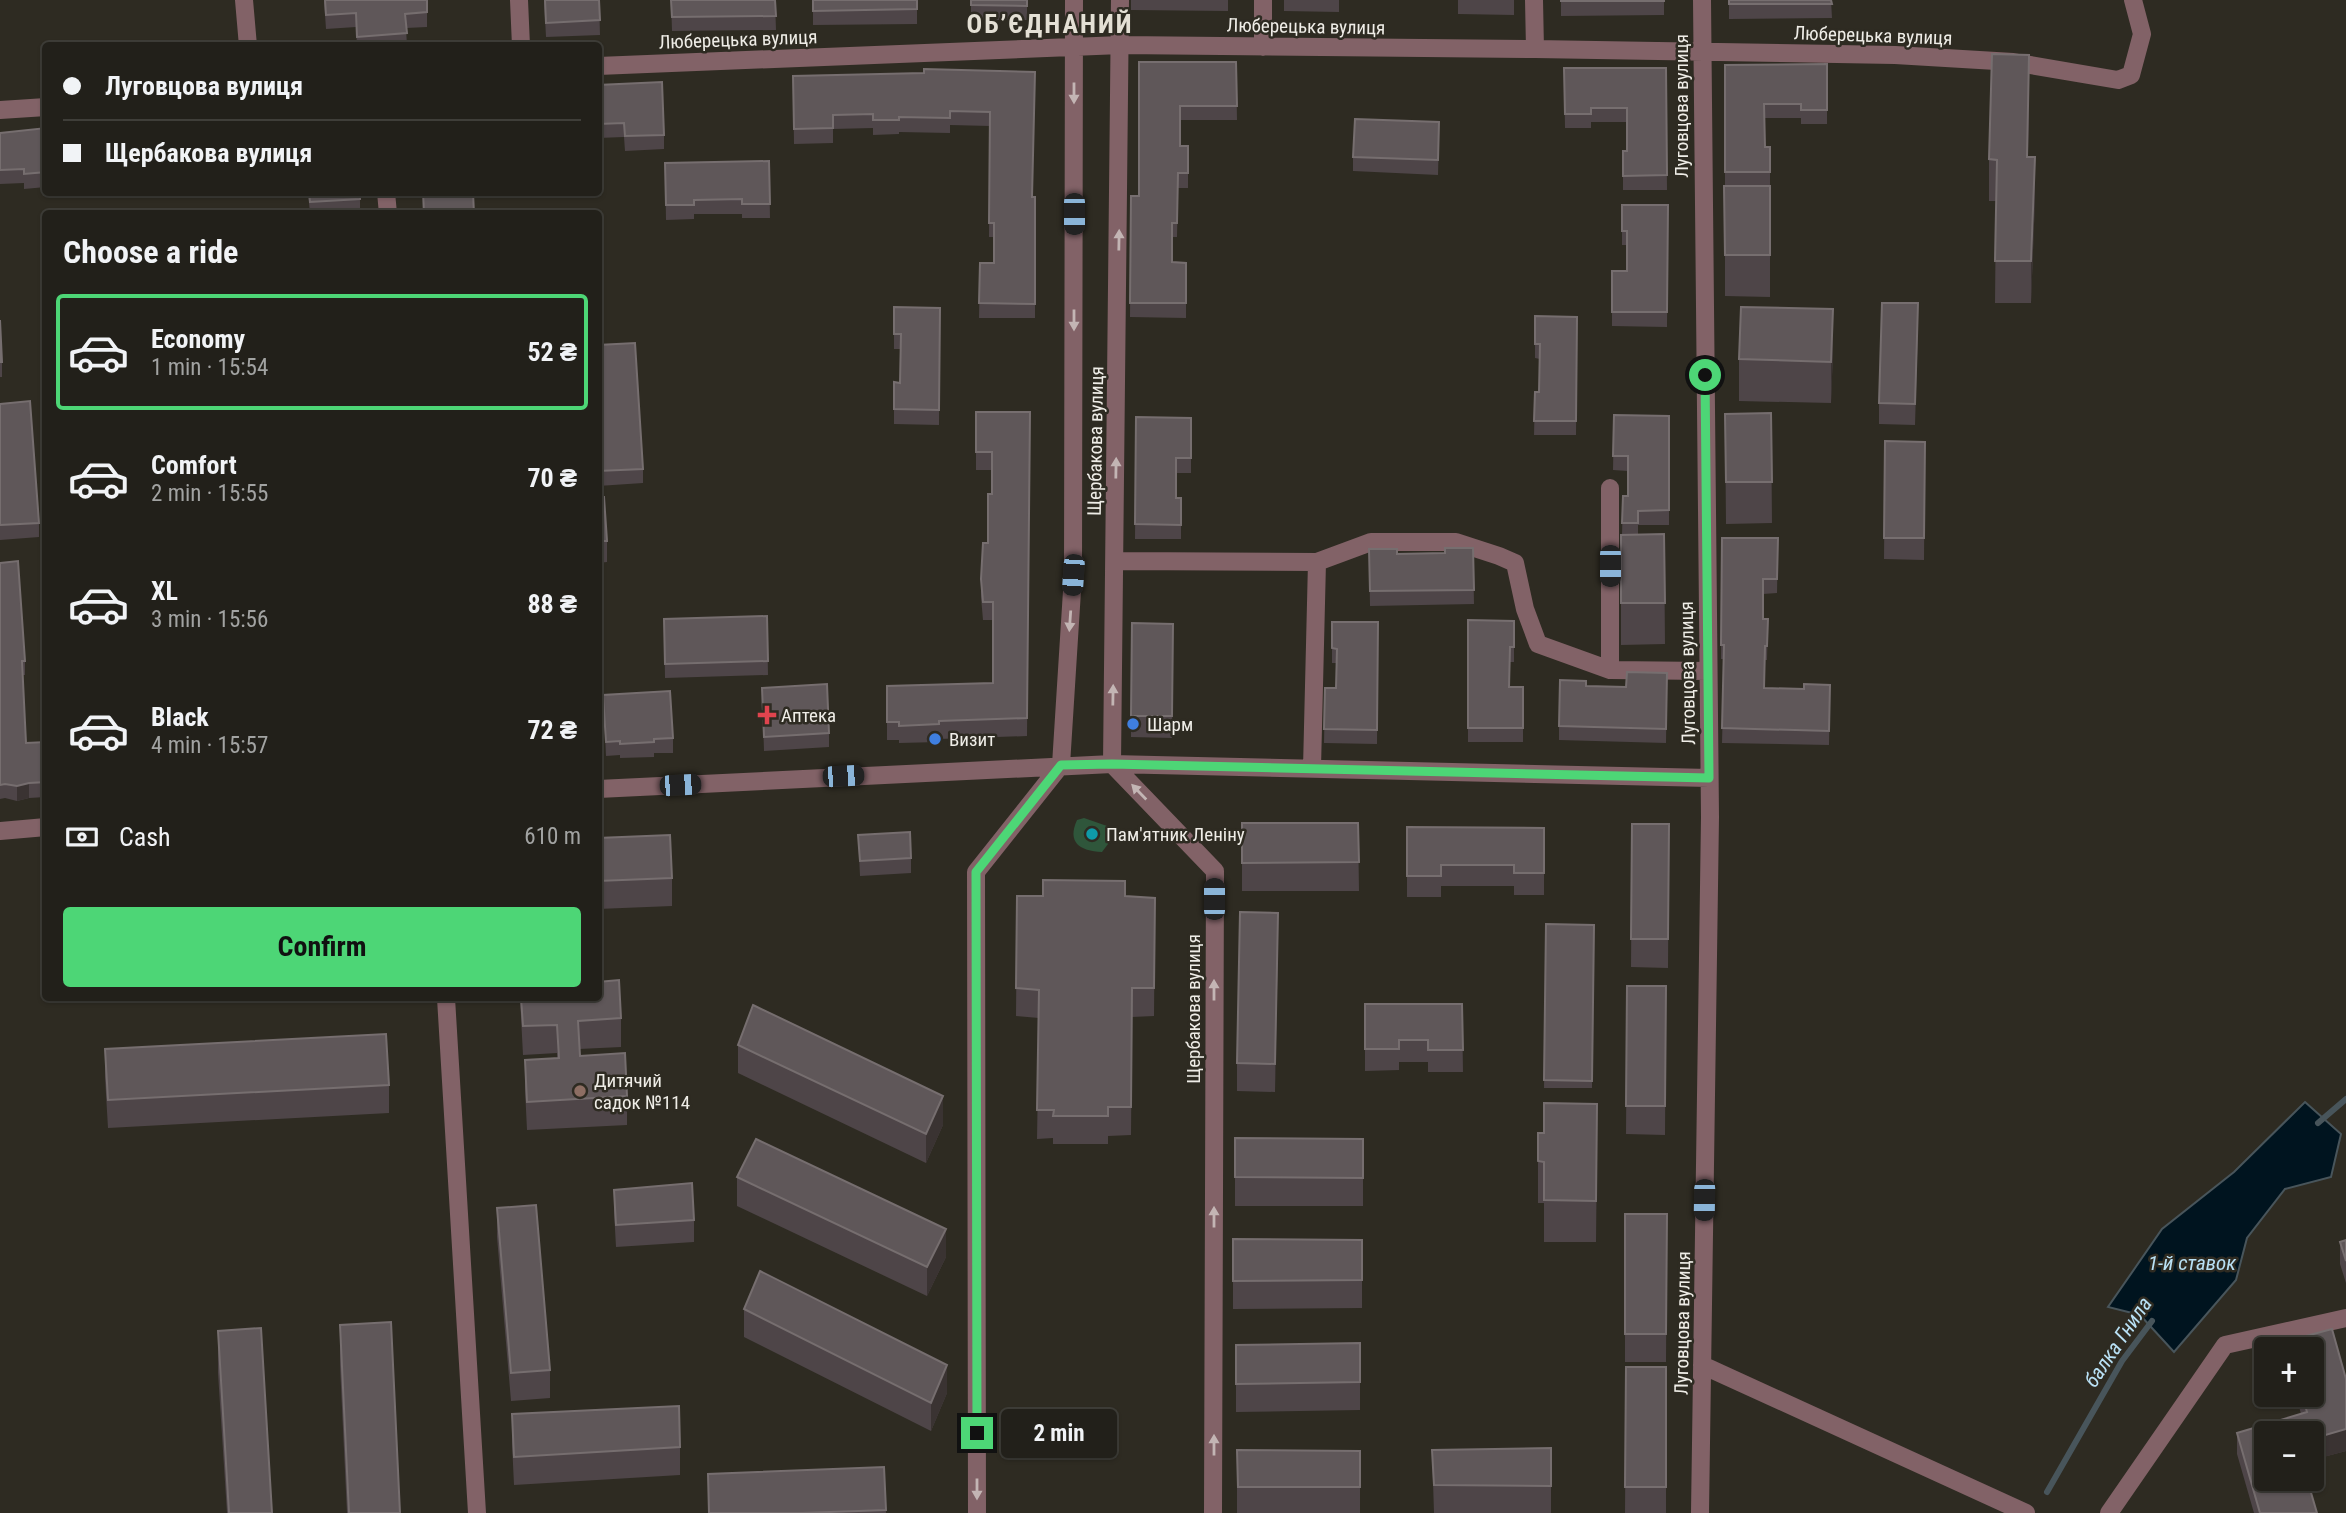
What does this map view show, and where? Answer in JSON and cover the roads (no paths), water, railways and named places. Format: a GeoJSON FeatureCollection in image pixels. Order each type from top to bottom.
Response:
{"type":"FeatureCollection","features":[{"type":"Feature","properties":{"kind":"street"},"geometry":{"type":"LineString","coordinates":[[244,0],[248,42]]}},
{"type":"Feature","properties":{"kind":"street"},"geometry":{"type":"LineString","coordinates":[[519,0],[522,42]]}},
{"type":"Feature","properties":{"kind":"street","name":"Щербакова вулиця"},"geometry":{"type":"LineString","coordinates":[[1061,765],[1073,575],[1074,0]]}},
{"type":"Feature","properties":{"kind":"street","name":"Щербакова вулиця"},"geometry":{"type":"LineString","coordinates":[[1120,0],[1112,764],[1214,871],[1213,1513]]}},
{"type":"Feature","properties":{"kind":"street"},"geometry":{"type":"LineString","coordinates":[[1263,0],[1263,47]]}},
{"type":"Feature","properties":{"kind":"street"},"geometry":{"type":"LineString","coordinates":[[1534,0],[1535,49]]}},
{"type":"Feature","properties":{"kind":"street","name":"Луговцова вулиця"},"geometry":{"type":"LineString","coordinates":[[1700,1513],[1709,778],[1702,0]]}},
{"type":"Feature","properties":{"kind":"street","name":"Люберецька вулиця"},"geometry":{"type":"LineString","coordinates":[[602,66],[1121,45],[1895,55],[2013,62],[2118,80],[2131,75],[2142,34],[2133,0]]}},
{"type":"Feature","properties":{"kind":"street"},"geometry":{"type":"LineString","coordinates":[[0,110],[42,107]]}},
{"type":"Feature","properties":{"kind":"street"},"geometry":{"type":"LineString","coordinates":[[1610,488],[1610,670]]}},
{"type":"Feature","properties":{"kind":"street"},"geometry":{"type":"LineString","coordinates":[[1115,561],[1317,562],[1371,542],[1455,542],[1515,563],[1525,609],[1538,644],[1610,670],[1708,671]]}},
{"type":"Feature","properties":{"kind":"street"},"geometry":{"type":"LineString","coordinates":[[1311,768],[1317,562]]}},
{"type":"Feature","properties":{"kind":"street"},"geometry":{"type":"LineString","coordinates":[[602,789],[1112,764],[1709,778]]}},
{"type":"Feature","properties":{"kind":"street"},"geometry":{"type":"LineString","coordinates":[[977,1513],[976,872],[1061,765]]}},
{"type":"Feature","properties":{"kind":"street"},"geometry":{"type":"LineString","coordinates":[[0,831],[42,827]]}},
{"type":"Feature","properties":{"kind":"street"},"geometry":{"type":"LineString","coordinates":[[446,1001],[477,1513]]}},
{"type":"Feature","properties":{"kind":"street"},"geometry":{"type":"LineString","coordinates":[[2109,1513],[2225,1345],[2346,1318]]}},
{"type":"Feature","properties":{"kind":"street"},"geometry":{"type":"LineString","coordinates":[[1702,1365],[2026,1513]]}},
{"type":"Feature","properties":{"kind":"water","name":"1-й ставок"},"geometry":{"type":"Polygon","coordinates":[[[2305,1102],[2341,1134],[2331,1177],[2285,1189],[2247,1238],[2236,1280],[2174,1352],[2140,1315],[2108,1307],[2162,1229],[2234,1172],[2305,1102]]]}},
{"type":"Feature","properties":{"kind":"waterway","name":"балка Гнила"},"geometry":{"type":"LineString","coordinates":[[2318,1123],[2346,1099]]}},
{"type":"Feature","properties":{"kind":"waterway","name":"балка Гнила"},"geometry":{"type":"LineString","coordinates":[[2047,1492],[2122,1361],[2152,1321]]}},
{"type":"Feature","properties":{"kind":"place","name":"Аптека"},"geometry":{"type":"Point","coordinates":[767,715]}},
{"type":"Feature","properties":{"kind":"place","name":"Шарм"},"geometry":{"type":"Point","coordinates":[1133,724]}},
{"type":"Feature","properties":{"kind":"place","name":"Визит"},"geometry":{"type":"Point","coordinates":[935,739]}},
{"type":"Feature","properties":{"kind":"place","name":"Пам'ятник Леніну"},"geometry":{"type":"Point","coordinates":[1092,834]}},
{"type":"Feature","properties":{"kind":"place","name":"Дитячий садок №114"},"geometry":{"type":"Point","coordinates":[580,1091]}},
{"type":"Feature","properties":{"kind":"district","name":"ОБ’ЄДНАНИЙ"},"geometry":{"type":"Point","coordinates":[1050,24]}}]}
